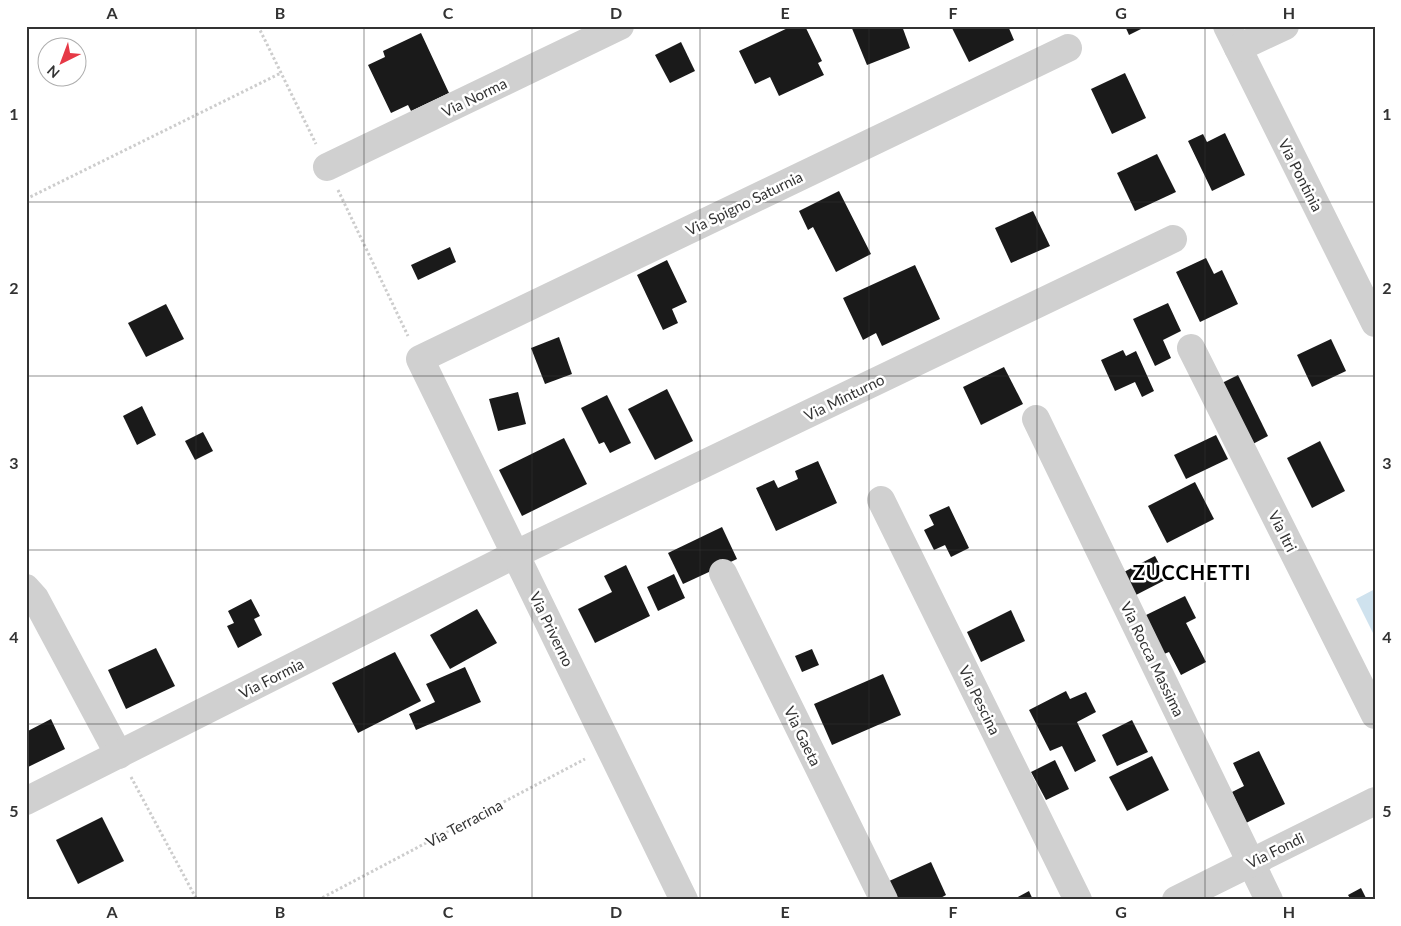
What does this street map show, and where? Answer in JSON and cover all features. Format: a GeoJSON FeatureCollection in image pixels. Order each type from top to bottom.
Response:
{"type":"FeatureCollection","features":[{"type":"Feature","properties":{"kind":"street","name":"Via Norma"},"geometry":{"type":"LineString","coordinates":[[327,167],[620,26]]}},
{"type":"Feature","properties":{"kind":"street"},"geometry":{"type":"LineString","coordinates":[[1232,37],[1285,26]]}},
{"type":"Feature","properties":{"kind":"street","name":"Via Pontinia"},"geometry":{"type":"LineString","coordinates":[[1232,37],[1375,323]]}},
{"type":"Feature","properties":{"kind":"street","name":"Via Spigno Saturnia"},"geometry":{"type":"LineString","coordinates":[[420,359],[1068,48]]}},
{"type":"Feature","properties":{"kind":"street","name":"Via Minturno"},"geometry":{"type":"LineString","coordinates":[[516,554],[1173,239]]}},
{"type":"Feature","properties":{"kind":"street","name":"Via Itri"},"geometry":{"type":"LineString","coordinates":[[1191,348],[1375,715]]}},
{"type":"Feature","properties":{"kind":"street","name":"Via Priverno"},"geometry":{"type":"LineString","coordinates":[[420,359],[684,900]]}},
{"type":"Feature","properties":{"kind":"street","name":"Via Rocca Massima"},"geometry":{"type":"LineString","coordinates":[[1036,419],[1269,900]]}},
{"type":"Feature","properties":{"kind":"street","name":"Via Pescina"},"geometry":{"type":"LineString","coordinates":[[881,500],[1078,900]]}},
{"type":"Feature","properties":{"kind":"street","name":"Via Formia"},"geometry":{"type":"LineString","coordinates":[[26,801],[516,554]]}},
{"type":"Feature","properties":{"kind":"street","name":"Via Gaeta"},"geometry":{"type":"LineString","coordinates":[[723,573],[884,900]]}},
{"type":"Feature","properties":{"kind":"street"},"geometry":{"type":"LineString","coordinates":[[26,588],[35,598],[119,755]]}},
{"type":"Feature","properties":{"kind":"street","name":"Via Fondi"},"geometry":{"type":"LineString","coordinates":[[1176,900],[1375,801]]}},
{"type":"Feature","properties":{"kind":"path"},"geometry":{"type":"LineString","coordinates":[[26,199],[281,73]]}},
{"type":"Feature","properties":{"kind":"path","name":"Via Terracina"},"geometry":{"type":"LineString","coordinates":[[318,900],[609,746]]}},
{"type":"Feature","properties":{"kind":"path"},"geometry":{"type":"LineString","coordinates":[[119,755],[197,900]]}},
{"type":"Feature","properties":{"kind":"water"},"geometry":{"type":"Polygon","coordinates":[[[1375,589],[1375,637],[1356,599],[1375,589]]]}},
{"type":"Feature","properties":{"kind":"building"},"geometry":{"type":"Polygon","coordinates":[[[792,26],[805,26],[822,61],[818,63],[824,75],[779,96],[770,77],[755,84],[739,51],[792,26]]]}},
{"type":"Feature","properties":{"kind":"building"},"geometry":{"type":"Polygon","coordinates":[[[851,26],[902,26],[910,48],[867,65],[851,26]]]}},
{"type":"Feature","properties":{"kind":"building"},"geometry":{"type":"Polygon","coordinates":[[[951,26],[1008,26],[1014,40],[969,62],[951,26]]]}},
{"type":"Feature","properties":{"kind":"building"},"geometry":{"type":"Polygon","coordinates":[[[1125,26],[1147,26],[1129,35],[1125,26]]]}},
{"type":"Feature","properties":{"kind":"building"},"geometry":{"type":"Polygon","coordinates":[[[421,33],[449,93],[411,111],[408,105],[391,113],[368,65],[385,57],[383,51],[421,33]]]}},
{"type":"Feature","properties":{"kind":"building"},"geometry":{"type":"Polygon","coordinates":[[[681,42],[695,71],[670,83],[655,55],[681,42]]]}},
{"type":"Feature","properties":{"kind":"building"},"geometry":{"type":"Polygon","coordinates":[[[1125,73],[1146,118],[1112,134],[1091,89],[1125,73]]]}},
{"type":"Feature","properties":{"kind":"building"},"geometry":{"type":"Polygon","coordinates":[[[1225,133],[1245,175],[1212,191],[1188,141],[1203,134],[1207,142],[1225,133]]]}},
{"type":"Feature","properties":{"kind":"building"},"geometry":{"type":"Polygon","coordinates":[[[1157,154],[1176,192],[1135,211],[1117,173],[1157,154]]]}},
{"type":"Feature","properties":{"kind":"building"},"geometry":{"type":"Polygon","coordinates":[[[839,191],[871,254],[836,272],[813,227],[808,230],[799,211],[839,191]]]}},
{"type":"Feature","properties":{"kind":"building"},"geometry":{"type":"Polygon","coordinates":[[[1033,211],[1050,246],[1011,263],[995,228],[1033,211]]]}},
{"type":"Feature","properties":{"kind":"building"},"geometry":{"type":"Polygon","coordinates":[[[450,247],[456,262],[418,280],[411,265],[450,247]]]}},
{"type":"Feature","properties":{"kind":"building"},"geometry":{"type":"Polygon","coordinates":[[[1206,258],[1214,274],[1222,270],[1238,304],[1200,322],[1176,272],[1206,258]]]}},
{"type":"Feature","properties":{"kind":"building"},"geometry":{"type":"Polygon","coordinates":[[[667,260],[687,302],[672,309],[678,323],[663,330],[637,275],[667,260]]]}},
{"type":"Feature","properties":{"kind":"building"},"geometry":{"type":"Polygon","coordinates":[[[915,265],[940,319],[882,346],[876,333],[863,340],[843,298],[915,265]]]}},
{"type":"Feature","properties":{"kind":"building"},"geometry":{"type":"Polygon","coordinates":[[[1168,303],[1181,331],[1163,340],[1171,358],[1155,366],[1133,319],[1168,303]]]}},
{"type":"Feature","properties":{"kind":"building"},"geometry":{"type":"Polygon","coordinates":[[[166,304],[184,339],[146,357],[128,323],[166,304]]]}},
{"type":"Feature","properties":{"kind":"building"},"geometry":{"type":"Polygon","coordinates":[[[559,337],[572,374],[545,384],[531,348],[559,337]]]}},
{"type":"Feature","properties":{"kind":"building"},"geometry":{"type":"Polygon","coordinates":[[[1331,339],[1346,371],[1312,387],[1297,355],[1331,339]]]}},
{"type":"Feature","properties":{"kind":"building"},"geometry":{"type":"Polygon","coordinates":[[[1123,350],[1126,356],[1136,351],[1154,391],[1142,397],[1135,382],[1115,391],[1101,360],[1123,350]]]}},
{"type":"Feature","properties":{"kind":"building"},"geometry":{"type":"Polygon","coordinates":[[[1004,367],[1023,404],[981,425],[963,387],[1004,367]]]}},
{"type":"Feature","properties":{"kind":"building"},"geometry":{"type":"Polygon","coordinates":[[[1238,375],[1268,436],[1249,446],[1218,385],[1238,375]]]}},
{"type":"Feature","properties":{"kind":"building"},"geometry":{"type":"Polygon","coordinates":[[[667,389],[693,441],[655,460],[628,409],[667,389]]]}},
{"type":"Feature","properties":{"kind":"building"},"geometry":{"type":"Polygon","coordinates":[[[518,392],[526,424],[498,431],[489,399],[518,392]]]}},
{"type":"Feature","properties":{"kind":"building"},"geometry":{"type":"Polygon","coordinates":[[[607,395],[631,443],[610,453],[604,442],[599,444],[581,408],[607,395]]]}},
{"type":"Feature","properties":{"kind":"building"},"geometry":{"type":"Polygon","coordinates":[[[142,406],[156,435],[137,445],[123,416],[142,406]]]}},
{"type":"Feature","properties":{"kind":"building"},"geometry":{"type":"Polygon","coordinates":[[[203,432],[213,451],[195,460],[185,441],[203,432]]]}},
{"type":"Feature","properties":{"kind":"building"},"geometry":{"type":"Polygon","coordinates":[[[1216,435],[1228,459],[1186,479],[1174,455],[1216,435]]]}},
{"type":"Feature","properties":{"kind":"building"},"geometry":{"type":"Polygon","coordinates":[[[564,438],[587,484],[522,516],[499,470],[564,438]]]}},
{"type":"Feature","properties":{"kind":"building"},"geometry":{"type":"Polygon","coordinates":[[[1320,441],[1345,491],[1312,508],[1287,458],[1320,441]]]}},
{"type":"Feature","properties":{"kind":"building"},"geometry":{"type":"Polygon","coordinates":[[[818,461],[837,503],[776,531],[756,488],[774,480],[778,488],[798,479],[795,471],[818,461]]]}},
{"type":"Feature","properties":{"kind":"building"},"geometry":{"type":"Polygon","coordinates":[[[1195,482],[1214,519],[1167,543],[1148,506],[1195,482]]]}},
{"type":"Feature","properties":{"kind":"building"},"geometry":{"type":"Polygon","coordinates":[[[949,506],[969,548],[951,557],[945,545],[934,550],[924,530],[934,525],[929,515],[949,506]]]}},
{"type":"Feature","properties":{"kind":"building"},"geometry":{"type":"Polygon","coordinates":[[[722,527],[737,559],[683,584],[668,553],[722,527]]]}},
{"type":"Feature","properties":{"kind":"building"},"geometry":{"type":"Polygon","coordinates":[[[1155,556],[1167,579],[1134,596],[1122,573],[1155,556]]]}},
{"type":"Feature","properties":{"kind":"building"},"geometry":{"type":"Polygon","coordinates":[[[626,565],[650,616],[595,643],[578,609],[612,592],[604,576],[626,565]]]}},
{"type":"Feature","properties":{"kind":"building"},"geometry":{"type":"Polygon","coordinates":[[[674,574],[685,598],[658,611],[647,587],[674,574]]]}},
{"type":"Feature","properties":{"kind":"building"},"geometry":{"type":"Polygon","coordinates":[[[1185,596],[1196,618],[1186,623],[1206,662],[1181,675],[1169,652],[1164,654],[1144,616],[1185,596]]]}},
{"type":"Feature","properties":{"kind":"building"},"geometry":{"type":"Polygon","coordinates":[[[251,599],[260,616],[254,619],[262,635],[238,648],[227,626],[234,623],[228,611],[251,599]]]}},
{"type":"Feature","properties":{"kind":"building"},"geometry":{"type":"Polygon","coordinates":[[[477,609],[497,643],[450,669],[430,635],[477,609]]]}},
{"type":"Feature","properties":{"kind":"building"},"geometry":{"type":"Polygon","coordinates":[[[1011,610],[1025,641],[981,662],[967,632],[1011,610]]]}},
{"type":"Feature","properties":{"kind":"building"},"geometry":{"type":"Polygon","coordinates":[[[156,648],[175,686],[126,709],[108,670],[156,648]]]}},
{"type":"Feature","properties":{"kind":"building"},"geometry":{"type":"Polygon","coordinates":[[[812,649],[819,665],[802,672],[795,656],[812,649]]]}},
{"type":"Feature","properties":{"kind":"building"},"geometry":{"type":"Polygon","coordinates":[[[395,652],[421,701],[358,733],[332,683],[395,652]]]}},
{"type":"Feature","properties":{"kind":"building"},"geometry":{"type":"Polygon","coordinates":[[[465,667],[481,702],[416,730],[409,714],[435,702],[426,684],[465,667]]]}},
{"type":"Feature","properties":{"kind":"building"},"geometry":{"type":"Polygon","coordinates":[[[883,674],[901,715],[832,745],[814,704],[883,674]]]}},
{"type":"Feature","properties":{"kind":"building"},"geometry":{"type":"Polygon","coordinates":[[[1066,691],[1070,699],[1086,692],[1096,712],[1077,722],[1096,761],[1075,772],[1062,746],[1050,751],[1029,710],[1066,691]]]}},
{"type":"Feature","properties":{"kind":"building"},"geometry":{"type":"Polygon","coordinates":[[[51,719],[65,749],[26,768],[26,732],[51,719]]]}},
{"type":"Feature","properties":{"kind":"building"},"geometry":{"type":"Polygon","coordinates":[[[1132,720],[1148,752],[1117,766],[1102,735],[1132,720]]]}},
{"type":"Feature","properties":{"kind":"building"},"geometry":{"type":"Polygon","coordinates":[[[1259,751],[1285,804],[1246,823],[1232,792],[1244,786],[1233,763],[1259,751]]]}},
{"type":"Feature","properties":{"kind":"building"},"geometry":{"type":"Polygon","coordinates":[[[1152,756],[1169,790],[1127,811],[1109,777],[1152,756]]]}},
{"type":"Feature","properties":{"kind":"building"},"geometry":{"type":"Polygon","coordinates":[[[1055,760],[1069,789],[1046,800],[1031,772],[1055,760]]]}},
{"type":"Feature","properties":{"kind":"building"},"geometry":{"type":"Polygon","coordinates":[[[102,817],[124,861],[78,884],[56,840],[102,817]]]}},
{"type":"Feature","properties":{"kind":"building"},"geometry":{"type":"Polygon","coordinates":[[[931,862],[946,895],[937,900],[895,900],[887,882],[931,862]]]}},
{"type":"Feature","properties":{"kind":"building"},"geometry":{"type":"Polygon","coordinates":[[[1361,888],[1367,900],[1351,900],[1348,895],[1361,888]]]}},
{"type":"Feature","properties":{"kind":"building"},"geometry":{"type":"Polygon","coordinates":[[[1029,891],[1033,900],[1012,900],[1029,891]]]}},
{"type":"Feature","properties":{"kind":"district","name":"ZUCCHETTI"},"geometry":{"type":"Point","coordinates":[1192,572]}}]}
